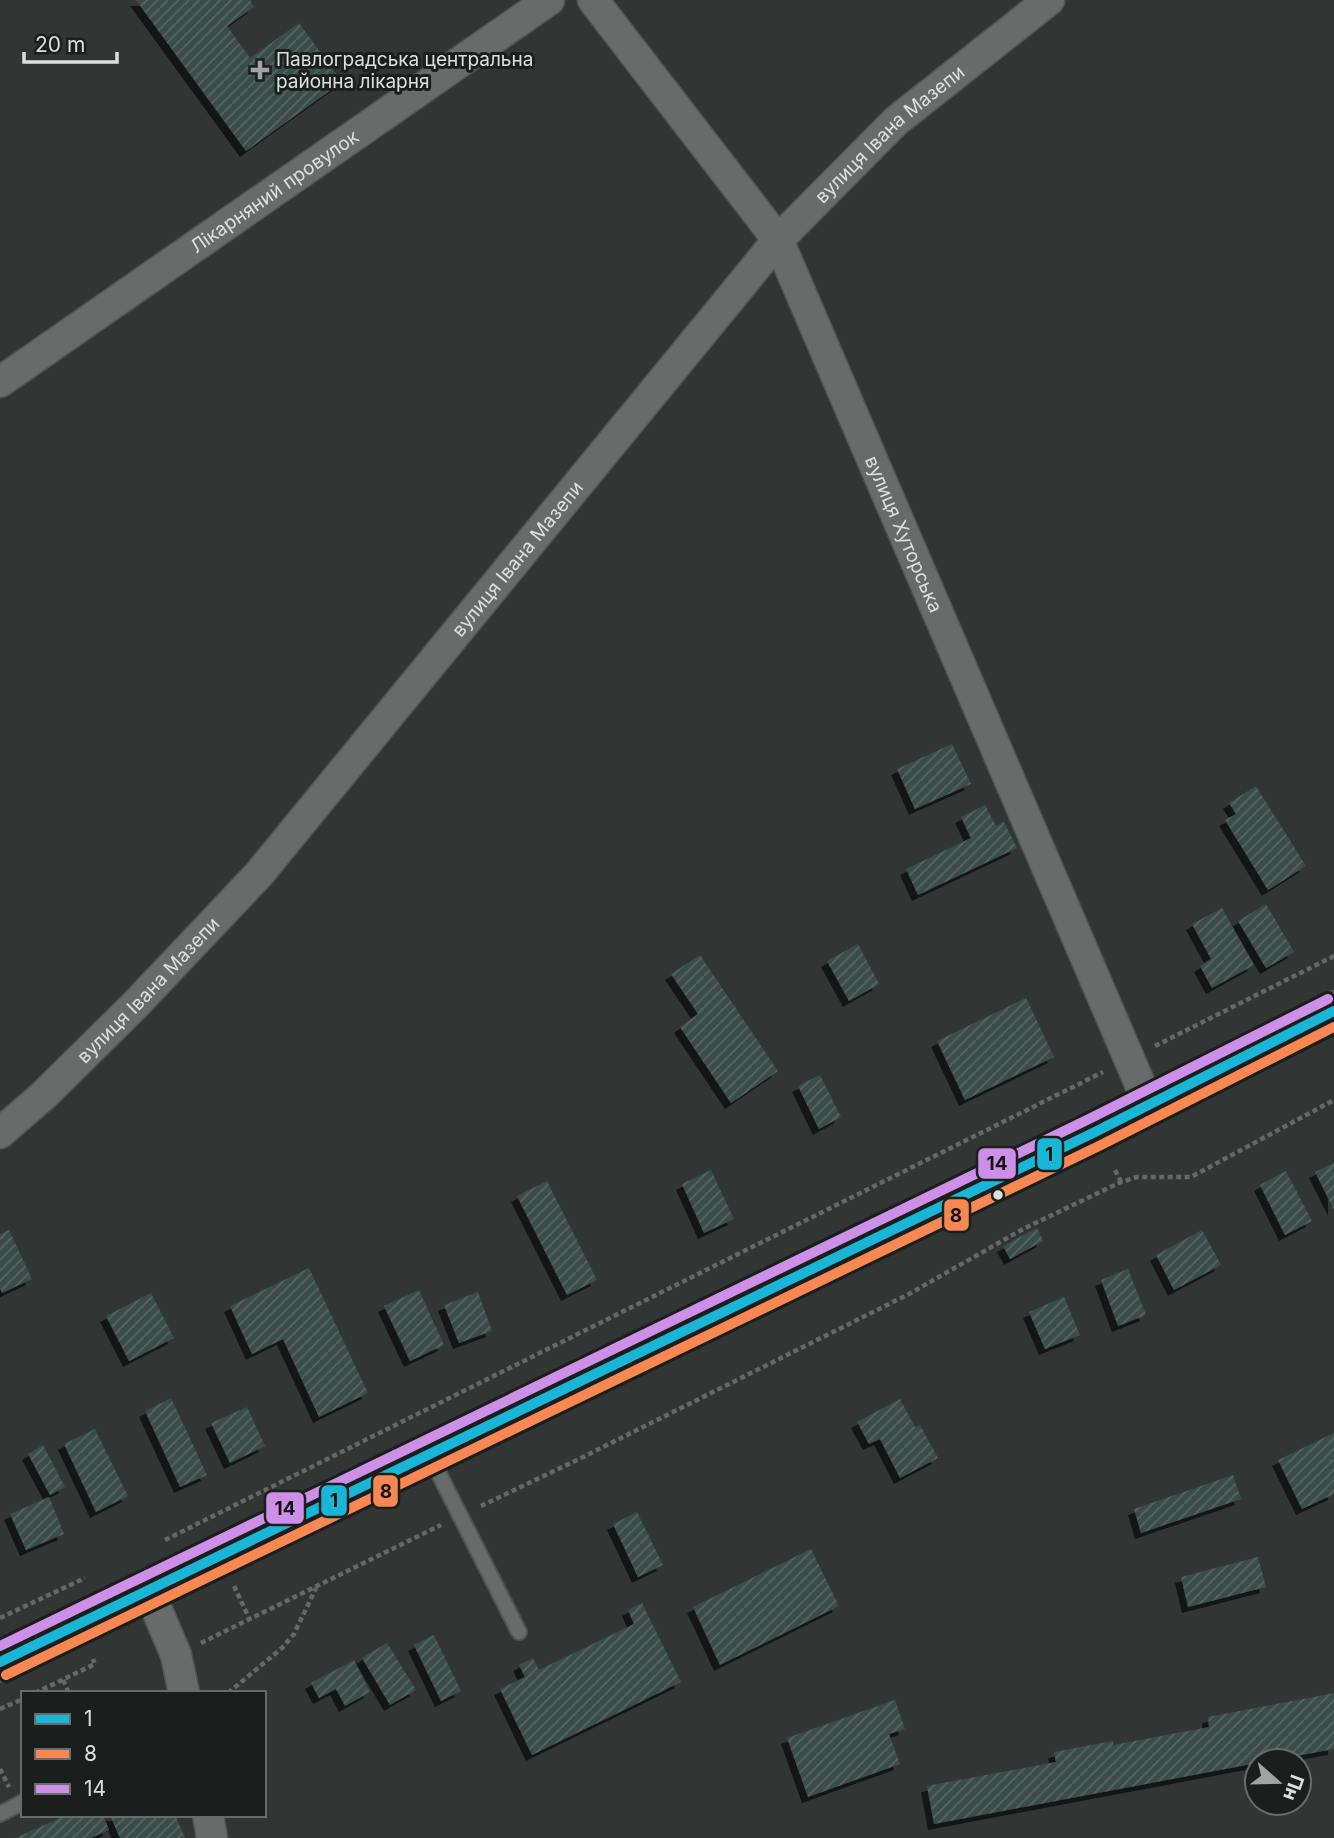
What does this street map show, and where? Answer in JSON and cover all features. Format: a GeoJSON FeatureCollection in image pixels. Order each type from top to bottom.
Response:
{"type":"FeatureCollection","features":[{"type":"Feature","properties":{"kind":"highway"},"geometry":{"type":"LineString","coordinates":[[0,1662],[1149,1105],[1334,1012]]}},
{"type":"Feature","properties":{"kind":"street","name":"Лікарняний провулок"},"geometry":{"type":"LineString","coordinates":[[0,382],[549,0]]}},
{"type":"Feature","properties":{"kind":"street","name":"вулиця Хуторська"},"geometry":{"type":"LineString","coordinates":[[593,0],[778,240],[1149,1105]]}},
{"type":"Feature","properties":{"kind":"street","name":"вулиця Івана Мазепи"},"geometry":{"type":"LineString","coordinates":[[0,1133],[45,1094],[136,1004],[259,874],[778,240],[896,121],[1049,0]]}},
{"type":"Feature","properties":{"kind":"street"},"geometry":{"type":"LineString","coordinates":[[148,1589],[176,1656],[184,1691]]}},
{"type":"Feature","properties":{"kind":"street"},"geometry":{"type":"LineString","coordinates":[[208,1817],[212,1838]]}},
{"type":"Feature","properties":{"kind":"lane"},"geometry":{"type":"LineString","coordinates":[[430,1455],[519,1632]]}},
{"type":"Feature","properties":{"kind":"lane"},"geometry":{"type":"LineString","coordinates":[[0,1814],[21,1803]]}},
{"type":"Feature","properties":{"kind":"path"},"geometry":{"type":"LineString","coordinates":[[204,1521],[1334,956]]}},
{"type":"Feature","properties":{"kind":"path"},"geometry":{"type":"LineString","coordinates":[[176,1656],[739,1380],[909,1294],[1023,1229],[1137,1177],[1191,1177],[1334,1100]]}},
{"type":"Feature","properties":{"kind":"path"},"geometry":{"type":"LineString","coordinates":[[1115,1170],[1121,1182]]}},
{"type":"Feature","properties":{"kind":"path"},"geometry":{"type":"LineString","coordinates":[[234,1586],[250,1620]]}},
{"type":"Feature","properties":{"kind":"path"},"geometry":{"type":"LineString","coordinates":[[230,1691],[282,1648],[294,1634],[316,1587]]}},
{"type":"Feature","properties":{"kind":"path"},"geometry":{"type":"LineString","coordinates":[[39,1691],[95,1664],[93,1659]]}},
{"type":"Feature","properties":{"kind":"path"},"geometry":{"type":"LineString","coordinates":[[63,1680],[68,1691]]}},
{"type":"Feature","properties":{"kind":"path"},"geometry":{"type":"LineString","coordinates":[[0,1709],[21,1700]]}},
{"type":"Feature","properties":{"kind":"building","name":"Павлоградська центральна районна лікарня"},"geometry":{"type":"Polygon","coordinates":[[[136,0],[250,0],[254,7],[227,26],[250,58],[299,23],[342,82],[246,151],[136,0]]]}},
{"type":"Feature","properties":{"kind":"building"},"geometry":{"type":"Polygon","coordinates":[[[952,744],[971,784],[915,809],[897,769],[952,744]]]}},
{"type":"Feature","properties":{"kind":"building"},"geometry":{"type":"Polygon","coordinates":[[[1256,786],[1306,866],[1268,890],[1225,820],[1236,814],[1229,803],[1256,786]]]}},
{"type":"Feature","properties":{"kind":"building"},"geometry":{"type":"Polygon","coordinates":[[[985,805],[996,826],[1004,822],[1017,848],[918,895],[906,869],[971,838],[961,817],[985,805]]]}},
{"type":"Feature","properties":{"kind":"building"},"geometry":{"type":"Polygon","coordinates":[[[1266,904],[1294,952],[1266,968],[1238,921],[1266,904]]]}},
{"type":"Feature","properties":{"kind":"building"},"geometry":{"type":"Polygon","coordinates":[[[1222,908],[1254,965],[1212,988],[1200,966],[1211,959],[1192,924],[1222,908]]]}},
{"type":"Feature","properties":{"kind":"building"},"geometry":{"type":"Polygon","coordinates":[[[858,944],[879,984],[849,1001],[827,961],[858,944]]]}},
{"type":"Feature","properties":{"kind":"building"},"geometry":{"type":"Polygon","coordinates":[[[700,955],[778,1071],[731,1103],[680,1027],[698,1014],[671,974],[700,955]]]}},
{"type":"Feature","properties":{"kind":"building"},"geometry":{"type":"Polygon","coordinates":[[[1026,998],[1054,1057],[965,1100],[937,1041],[1026,998]]]}},
{"type":"Feature","properties":{"kind":"building"},"geometry":{"type":"Polygon","coordinates":[[[820,1075],[841,1117],[819,1129],[798,1086],[820,1075]]]}},
{"type":"Feature","properties":{"kind":"building"},"geometry":{"type":"Polygon","coordinates":[[[1334,1163],[1334,1210],[1315,1172],[1334,1163]]]}},
{"type":"Feature","properties":{"kind":"building"},"geometry":{"type":"Polygon","coordinates":[[[711,1170],[734,1219],[704,1233],[682,1184],[711,1170]]]}},
{"type":"Feature","properties":{"kind":"building"},"geometry":{"type":"Polygon","coordinates":[[[1286,1171],[1312,1221],[1285,1235],[1260,1185],[1286,1171]]]}},
{"type":"Feature","properties":{"kind":"building"},"geometry":{"type":"Polygon","coordinates":[[[547,1181],[597,1280],[567,1295],[517,1196],[547,1181]]]}},
{"type":"Feature","properties":{"kind":"building"},"geometry":{"type":"Polygon","coordinates":[[[1037,1228],[1043,1241],[1010,1259],[1003,1246],[1037,1228]]]}},
{"type":"Feature","properties":{"kind":"building"},"geometry":{"type":"Polygon","coordinates":[[[9,1230],[32,1279],[2,1293],[0,1234],[9,1230]]]}},
{"type":"Feature","properties":{"kind":"building"},"geometry":{"type":"Polygon","coordinates":[[[1202,1230],[1221,1265],[1174,1290],[1156,1255],[1202,1230]]]}},
{"type":"Feature","properties":{"kind":"building"},"geometry":{"type":"Polygon","coordinates":[[[309,1268],[368,1393],[319,1417],[283,1339],[252,1354],[230,1306],[309,1268]]]}},
{"type":"Feature","properties":{"kind":"building"},"geometry":{"type":"Polygon","coordinates":[[[1128,1269],[1146,1315],[1118,1326],[1101,1280],[1128,1269]]]}},
{"type":"Feature","properties":{"kind":"building"},"geometry":{"type":"Polygon","coordinates":[[[419,1290],[444,1345],[410,1361],[384,1306],[419,1290]]]}},
{"type":"Feature","properties":{"kind":"building"},"geometry":{"type":"Polygon","coordinates":[[[478,1292],[492,1331],[459,1343],[444,1305],[478,1292]]]}},
{"type":"Feature","properties":{"kind":"building"},"geometry":{"type":"Polygon","coordinates":[[[151,1293],[174,1338],[129,1361],[106,1316],[151,1293]]]}},
{"type":"Feature","properties":{"kind":"building"},"geometry":{"type":"Polygon","coordinates":[[[1064,1297],[1080,1335],[1045,1349],[1029,1312],[1064,1297]]]}},
{"type":"Feature","properties":{"kind":"building"},"geometry":{"type":"Polygon","coordinates":[[[171,1398],[207,1475],[180,1487],[145,1411],[171,1398]]]}},
{"type":"Feature","properties":{"kind":"building"},"geometry":{"type":"Polygon","coordinates":[[[900,1399],[915,1427],[920,1425],[938,1458],[900,1478],[880,1439],[869,1444],[857,1422],[900,1399]]]}},
{"type":"Feature","properties":{"kind":"building"},"geometry":{"type":"Polygon","coordinates":[[[247,1407],[265,1446],[230,1463],[211,1423],[247,1407]]]}},
{"type":"Feature","properties":{"kind":"building"},"geometry":{"type":"Polygon","coordinates":[[[95,1429],[128,1496],[96,1512],[64,1444],[95,1429]]]}},
{"type":"Feature","properties":{"kind":"building"},"geometry":{"type":"Polygon","coordinates":[[[1334,1433],[1334,1494],[1302,1509],[1278,1460],[1334,1433]]]}},
{"type":"Feature","properties":{"kind":"building"},"geometry":{"type":"Polygon","coordinates":[[[43,1445],[65,1487],[50,1495],[28,1454],[43,1445]]]}},
{"type":"Feature","properties":{"kind":"building"},"geometry":{"type":"Polygon","coordinates":[[[1233,1475],[1241,1499],[1141,1533],[1134,1509],[1233,1475]]]}},
{"type":"Feature","properties":{"kind":"building"},"geometry":{"type":"Polygon","coordinates":[[[49,1497],[64,1534],[26,1550],[10,1514],[49,1497]]]}},
{"type":"Feature","properties":{"kind":"building"},"geometry":{"type":"Polygon","coordinates":[[[637,1512],[663,1565],[638,1577],[613,1524],[637,1512]]]}},
{"type":"Feature","properties":{"kind":"building"},"geometry":{"type":"Polygon","coordinates":[[[811,1549],[839,1606],[720,1665],[693,1607],[811,1549]]]}},
{"type":"Feature","properties":{"kind":"building"},"geometry":{"type":"Polygon","coordinates":[[[1258,1557],[1266,1587],[1188,1607],[1181,1577],[1258,1557]]]}},
{"type":"Feature","properties":{"kind":"building"},"geometry":{"type":"Polygon","coordinates":[[[642,1603],[681,1682],[532,1755],[500,1689],[525,1677],[519,1665],[533,1658],[539,1670],[634,1624],[628,1610],[642,1603]]]}},
{"type":"Feature","properties":{"kind":"building"},"geometry":{"type":"Polygon","coordinates":[[[434,1635],[461,1691],[441,1701],[414,1645],[434,1635]]]}},
{"type":"Feature","properties":{"kind":"building"},"geometry":{"type":"Polygon","coordinates":[[[387,1643],[416,1690],[390,1705],[362,1658],[387,1643]]]}},
{"type":"Feature","properties":{"kind":"building"},"geometry":{"type":"Polygon","coordinates":[[[354,1660],[370,1692],[345,1706],[336,1689],[319,1698],[311,1683],[354,1660]]]}},
{"type":"Feature","properties":{"kind":"building"},"geometry":{"type":"Polygon","coordinates":[[[1334,1693],[1334,1749],[1313,1753],[1313,1747],[1243,1747],[1243,1766],[934,1824],[927,1786],[1056,1762],[1054,1752],[1113,1741],[1113,1745],[1209,1727],[1208,1717],[1334,1693]]]}},
{"type":"Feature","properties":{"kind":"building"},"geometry":{"type":"Polygon","coordinates":[[[895,1700],[905,1729],[889,1734],[900,1764],[808,1797],[787,1738],[895,1700]]]}},
{"type":"Feature","properties":{"kind":"building"},"geometry":{"type":"Polygon","coordinates":[[[62,1817],[104,1817],[109,1830],[91,1838],[15,1838],[62,1817]]]}},
{"type":"Feature","properties":{"kind":"building"},"geometry":{"type":"Polygon","coordinates":[[[111,1817],[176,1817],[185,1838],[120,1838],[111,1817]]]}},
{"type":"Feature","properties":{"kind":"transit line","name":"14"},"geometry":{"type":"LineString","coordinates":[[0,1646],[1089,1119],[1328,999]]}},
{"type":"Feature","properties":{"kind":"transit line","name":"1"},"geometry":{"type":"LineString","coordinates":[[0,1662],[1095,1132],[1334,1011]]}},
{"type":"Feature","properties":{"kind":"transit line","name":"8"},"geometry":{"type":"LineString","coordinates":[[6,1675],[1101,1145],[1334,1027]]}},
{"type":"Feature","properties":{"kind":"place","name":"Павлоградська центральна районна лікарня"},"geometry":{"type":"Point","coordinates":[260,70]}}]}
